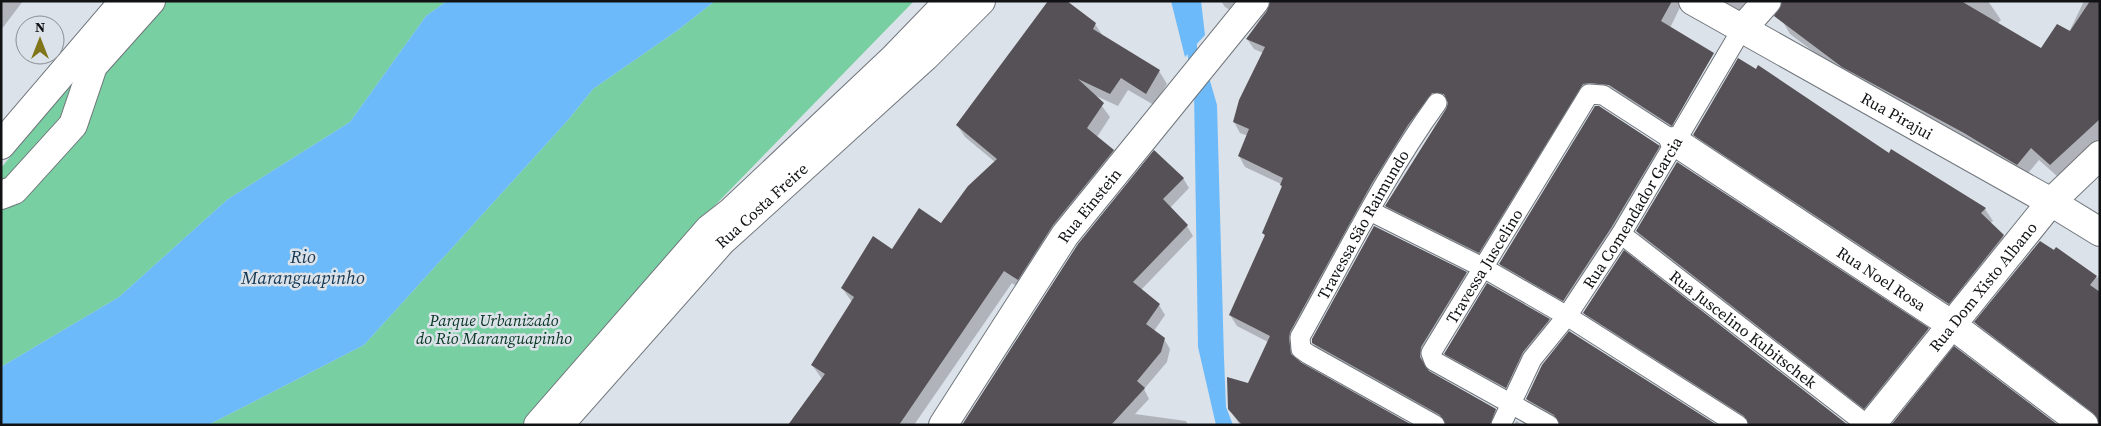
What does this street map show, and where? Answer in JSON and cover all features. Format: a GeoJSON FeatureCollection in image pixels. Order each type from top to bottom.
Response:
{"type":"FeatureCollection","features":[{"type":"Feature","properties":{"kind":"street"},"geometry":{"type":"LineString","coordinates":[[1,145],[124,1]]}},
{"type":"Feature","properties":{"kind":"street"},"geometry":{"type":"LineString","coordinates":[[1,195],[14,190],[73,125],[94,66],[150,1]]}},
{"type":"Feature","properties":{"kind":"street"},"geometry":{"type":"LineString","coordinates":[[538,425],[710,229],[732,211],[823,125],[949,1]]}},
{"type":"Feature","properties":{"kind":"street","name":"Rua Costa Freire"},"geometry":{"type":"LineString","coordinates":[[559,425],[721,242],[924,56],[981,1]]}},
{"type":"Feature","properties":{"kind":"street","name":"Rua Einstein"},"geometry":{"type":"LineString","coordinates":[[943,425],[1065,235],[1255,1]]}},
{"type":"Feature","properties":{"kind":"street","name":"Rua Pirajui"},"geometry":{"type":"LineString","coordinates":[[1693,1],[2051,202],[2100,232]]}},
{"type":"Feature","properties":{"kind":"street","name":"Rua Comendador Garcia"},"geometry":{"type":"LineString","coordinates":[[1742,29],[1767,1]]}},
{"type":"Feature","properties":{"kind":"street","name":"Rua Noel Rosa"},"geometry":{"type":"LineString","coordinates":[[1674,141],[1952,325],[2084,425]]}},
{"type":"Feature","properties":{"kind":"street","name":"Rua Dom Xisto Albano"},"geometry":{"type":"LineString","coordinates":[[1871,425],[2051,202],[2100,155]]}},
{"type":"Feature","properties":{"kind":"lane","name":"Rua Comendador Garcia"},"geometry":{"type":"LineString","coordinates":[[1501,425],[1532,359],[1567,316],[1621,234],[1674,141],[1742,29]]}},
{"type":"Feature","properties":{"kind":"lane","name":"Travessa Juscelino"},"geometry":{"type":"LineString","coordinates":[[1512,403],[1434,361],[1431,356],[1482,267],[1589,94],[1603,95],[1674,141]]}},
{"type":"Feature","properties":{"kind":"lane","name":"Travessa São Raimundo"},"geometry":{"type":"LineString","coordinates":[[1435,425],[1301,349],[1300,337],[1370,211],[1420,126],[1437,103]]}},
{"type":"Feature","properties":{"kind":"lane"},"geometry":{"type":"LineString","coordinates":[[1370,211],[1482,267],[1567,316],[1738,425]]}},
{"type":"Feature","properties":{"kind":"lane","name":"Rua Juscelino Kubitschek"},"geometry":{"type":"LineString","coordinates":[[1621,234],[1867,425]]}},
{"type":"Feature","properties":{"kind":"lane"},"geometry":{"type":"LineString","coordinates":[[1512,403],[1549,425]]}},
{"type":"Feature","properties":{"kind":"green space"},"geometry":{"type":"Polygon","coordinates":[[[139,1],[447,1],[426,16],[350,122],[228,199],[119,297],[1,367],[1,168],[139,1]]]}},
{"type":"Feature","properties":{"kind":"green space","name":"Parque Urbanizado do Rio Maranguapinho"},"geometry":{"type":"Polygon","coordinates":[[[715,1],[914,1],[690,231],[525,425],[208,425],[364,345],[568,120],[593,89],[678,30],[715,1]]]}},
{"type":"Feature","properties":{"kind":"water","name":"Rio Maranguapinho"},"geometry":{"type":"Polygon","coordinates":[[[447,1],[715,1],[678,30],[593,89],[568,120],[364,345],[208,425],[1,425],[1,367],[119,297],[228,199],[350,122],[426,16],[447,1]]]}},
{"type":"Feature","properties":{"kind":"water"},"geometry":{"type":"Polygon","coordinates":[[[1171,1],[1201,1],[1205,35],[1185,57],[1171,1]]]}},
{"type":"Feature","properties":{"kind":"water"},"geometry":{"type":"Polygon","coordinates":[[[1208,74],[1217,105],[1226,407],[1233,425],[1216,425],[1198,347],[1194,91],[1208,74]]]}},
{"type":"Feature","properties":{"kind":"building"},"geometry":{"type":"Polygon","coordinates":[[[1048,1],[1067,1],[1096,23],[1093,29],[1160,70],[1146,94],[1121,78],[1110,94],[1078,79],[1104,103],[1087,128],[1114,150],[1053,225],[1018,280],[1004,271],[899,425],[788,425],[825,374],[811,365],[854,297],[841,288],[873,236],[892,249],[919,208],[941,223],[968,186],[997,159],[956,125],[1048,1]]]}},
{"type":"Feature","properties":{"kind":"building"},"geometry":{"type":"Polygon","coordinates":[[[1270,1],[1672,1],[1661,21],[1714,53],[1672,126],[1609,85],[1583,84],[1479,253],[1385,206],[1446,109],[1448,103],[1444,94],[1432,93],[1408,125],[1372,183],[1290,332],[1289,338],[1291,354],[1302,363],[1412,425],[1242,425],[1228,409],[1227,377],[1248,383],[1270,336],[1229,315],[1265,235],[1262,233],[1282,186],[1280,185],[1283,178],[1238,156],[1249,129],[1233,122],[1239,100],[1265,47],[1246,39],[1267,11],[1270,1]]]}},
{"type":"Feature","properties":{"kind":"building"},"geometry":{"type":"Polygon","coordinates":[[[1782,1],[1961,1],[2041,48],[2057,24],[2070,31],[2090,1],[2100,1],[2100,119],[2050,165],[2031,148],[2017,165],[1964,133],[1842,67],[1774,16],[1782,1]]]}},
{"type":"Feature","properties":{"kind":"building"},"geometry":{"type":"Polygon","coordinates":[[[1738,58],[1756,69],[1758,65],[1889,153],[1891,149],[1986,208],[1981,213],[2004,235],[1949,304],[1693,135],[1738,58]]]}},
{"type":"Feature","properties":{"kind":"building"},"geometry":{"type":"Polygon","coordinates":[[[1595,106],[1599,106],[1660,146],[1611,228],[1563,301],[1499,264],[1595,106]]]}},
{"type":"Feature","properties":{"kind":"building"},"geometry":{"type":"Polygon","coordinates":[[[1154,150],[1184,178],[1163,199],[1188,225],[1133,282],[1160,304],[1146,324],[1165,338],[1161,352],[1137,381],[1145,388],[1111,425],[962,425],[1078,244],[1154,150]]]}},
{"type":"Feature","properties":{"kind":"building"},"geometry":{"type":"Polygon","coordinates":[[[1677,162],[1929,328],[1864,409],[1636,231],[1677,162]]]}},
{"type":"Feature","properties":{"kind":"building"},"geometry":{"type":"Polygon","coordinates":[[[1374,226],[1467,272],[1421,347],[1420,357],[1429,371],[1496,409],[1490,425],[1446,425],[1440,415],[1312,343],[1312,339],[1374,226]]]}},
{"type":"Feature","properties":{"kind":"building"},"geometry":{"type":"Polygon","coordinates":[[[2040,241],[2054,250],[2056,247],[2097,276],[2090,285],[2100,292],[2100,425],[2093,413],[1974,322],[2040,241]]]}},
{"type":"Feature","properties":{"kind":"building"},"geometry":{"type":"Polygon","coordinates":[[[1624,250],[1848,425],[1749,425],[1744,416],[1583,313],[1624,250]]]}},
{"type":"Feature","properties":{"kind":"building"},"geometry":{"type":"Polygon","coordinates":[[[1487,283],[1550,319],[1523,352],[1506,388],[1444,354],[1487,283]]]}},
{"type":"Feature","properties":{"kind":"building"},"geometry":{"type":"Polygon","coordinates":[[[1569,331],[1717,425],[1560,425],[1554,415],[1526,399],[1542,365],[1569,331]]]}},
{"type":"Feature","properties":{"kind":"building"},"geometry":{"type":"Polygon","coordinates":[[[1954,346],[2058,425],[1891,425],[1954,346]]]}},
{"type":"Feature","properties":{"kind":"waterway"},"geometry":{"type":"LineString","coordinates":[[1191,36],[1194,69]]}}]}
